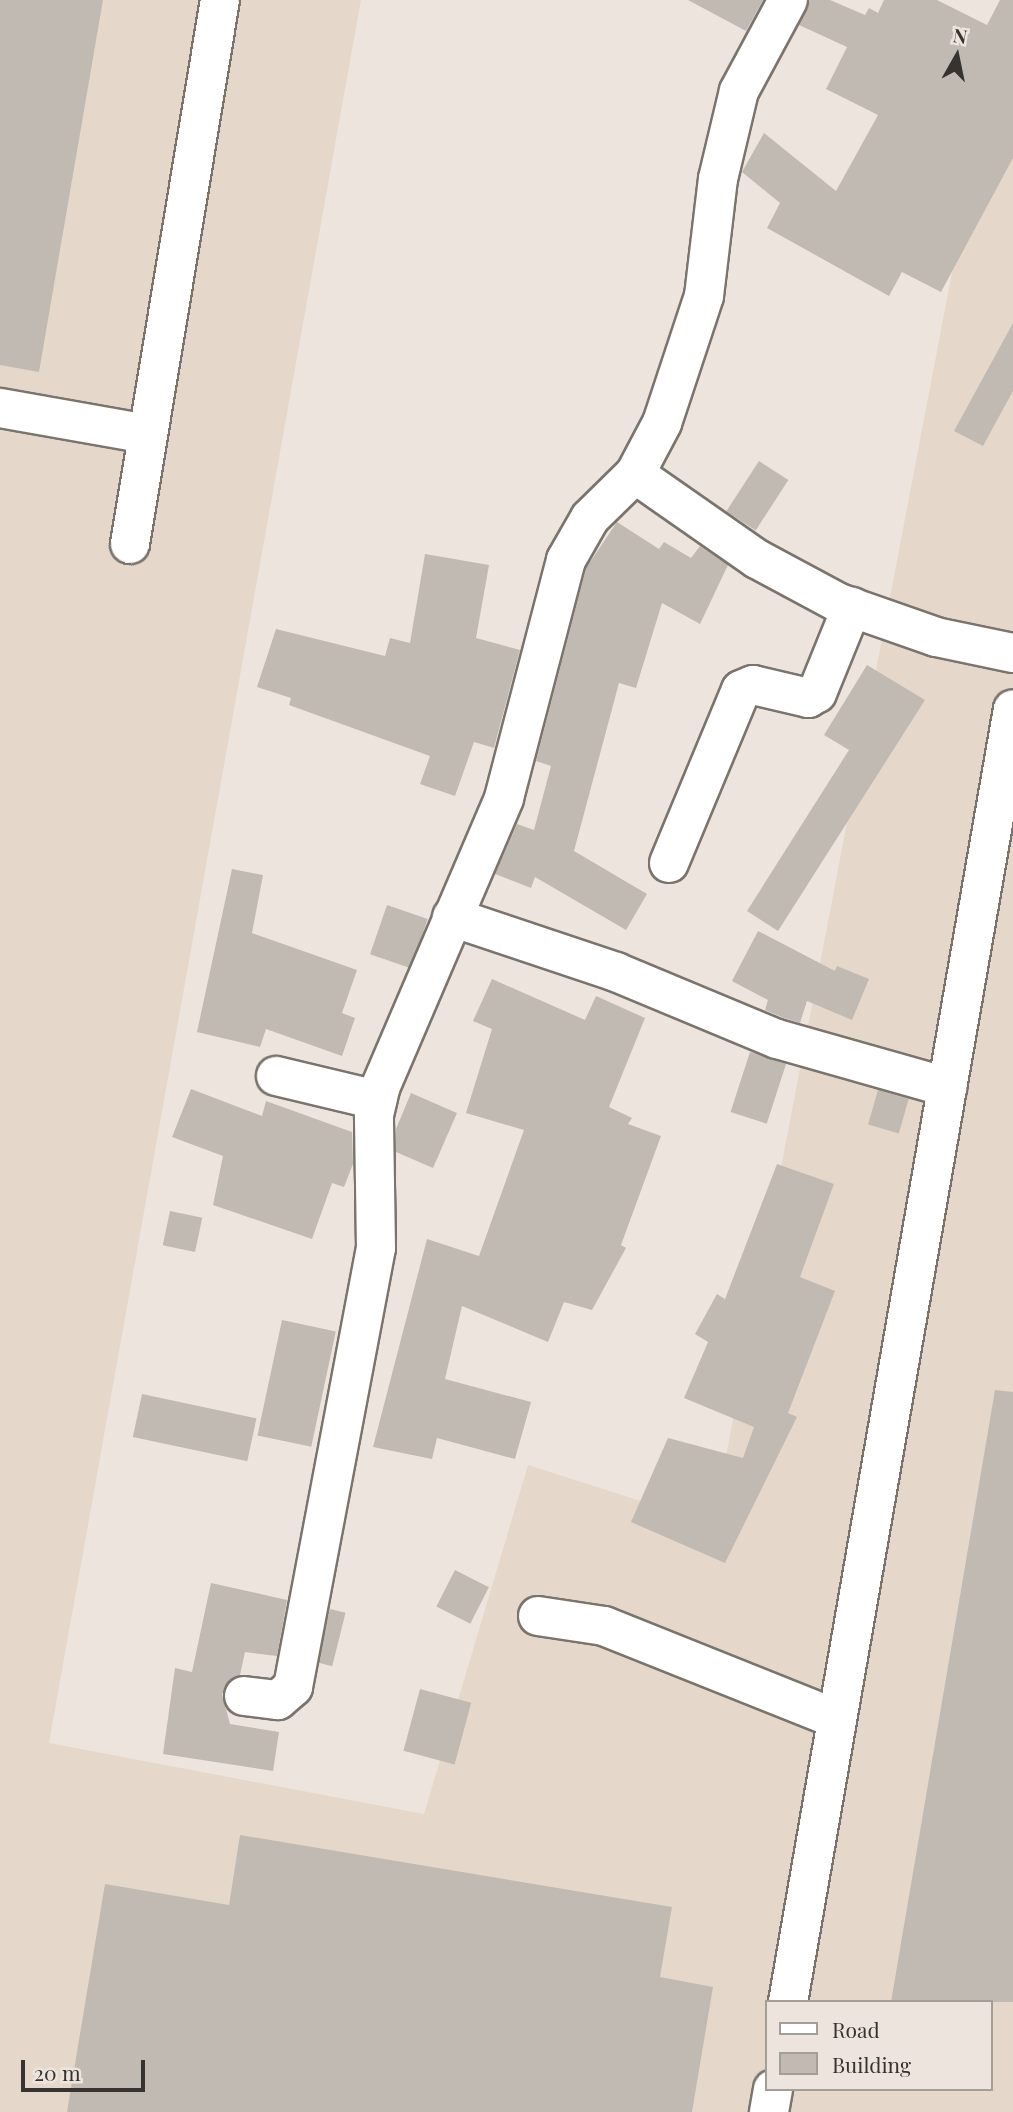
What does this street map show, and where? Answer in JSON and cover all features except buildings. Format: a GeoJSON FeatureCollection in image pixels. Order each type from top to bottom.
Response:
{"type":"FeatureCollection","features":[{"type":"Feature","properties":{"kind":"street"},"geometry":{"type":"LineString","coordinates":[[130,544],[220,0]]}},
{"type":"Feature","properties":{"kind":"street"},"geometry":{"type":"LineString","coordinates":[[244,1696],[286,1697],[296,1676],[308,1582],[376,1248],[377,1100],[504,797],[566,560],[590,519],[635,474],[691,345],[739,91],[788,0]]}},
{"type":"Feature","properties":{"kind":"street"},"geometry":{"type":"LineString","coordinates":[[0,408],[147,434]]}},
{"type":"Feature","properties":{"kind":"street"},"geometry":{"type":"LineString","coordinates":[[635,474],[757,559],[852,607],[936,637],[1013,653]]}},
{"type":"Feature","properties":{"kind":"street"},"geometry":{"type":"LineString","coordinates":[[669,863],[741,690],[753,685],[785,695],[817,694],[852,607]]}},
{"type":"Feature","properties":{"kind":"street"},"geometry":{"type":"LineString","coordinates":[[788,2000],[1013,709]]}},
{"type":"Feature","properties":{"kind":"street"},"geometry":{"type":"LineString","coordinates":[[452,917],[616,972],[777,1040],[947,1087]]}},
{"type":"Feature","properties":{"kind":"street"},"geometry":{"type":"LineString","coordinates":[[276,1076],[377,1100]]}},
{"type":"Feature","properties":{"kind":"street"},"geometry":{"type":"LineString","coordinates":[[538,1616],[604,1626],[837,1719]]}},
{"type":"Feature","properties":{"kind":"street"},"geometry":{"type":"LineString","coordinates":[[769,2112],[773,2091]]}},
{"type":"Feature","properties":{"kind":"shaded area"},"geometry":{"type":"Polygon","coordinates":[[[0,0],[361,0],[49,1743],[424,1814],[528,1465],[713,1524],[1004,0],[1013,0],[1013,2112],[0,2112],[0,0]]]}}]}
